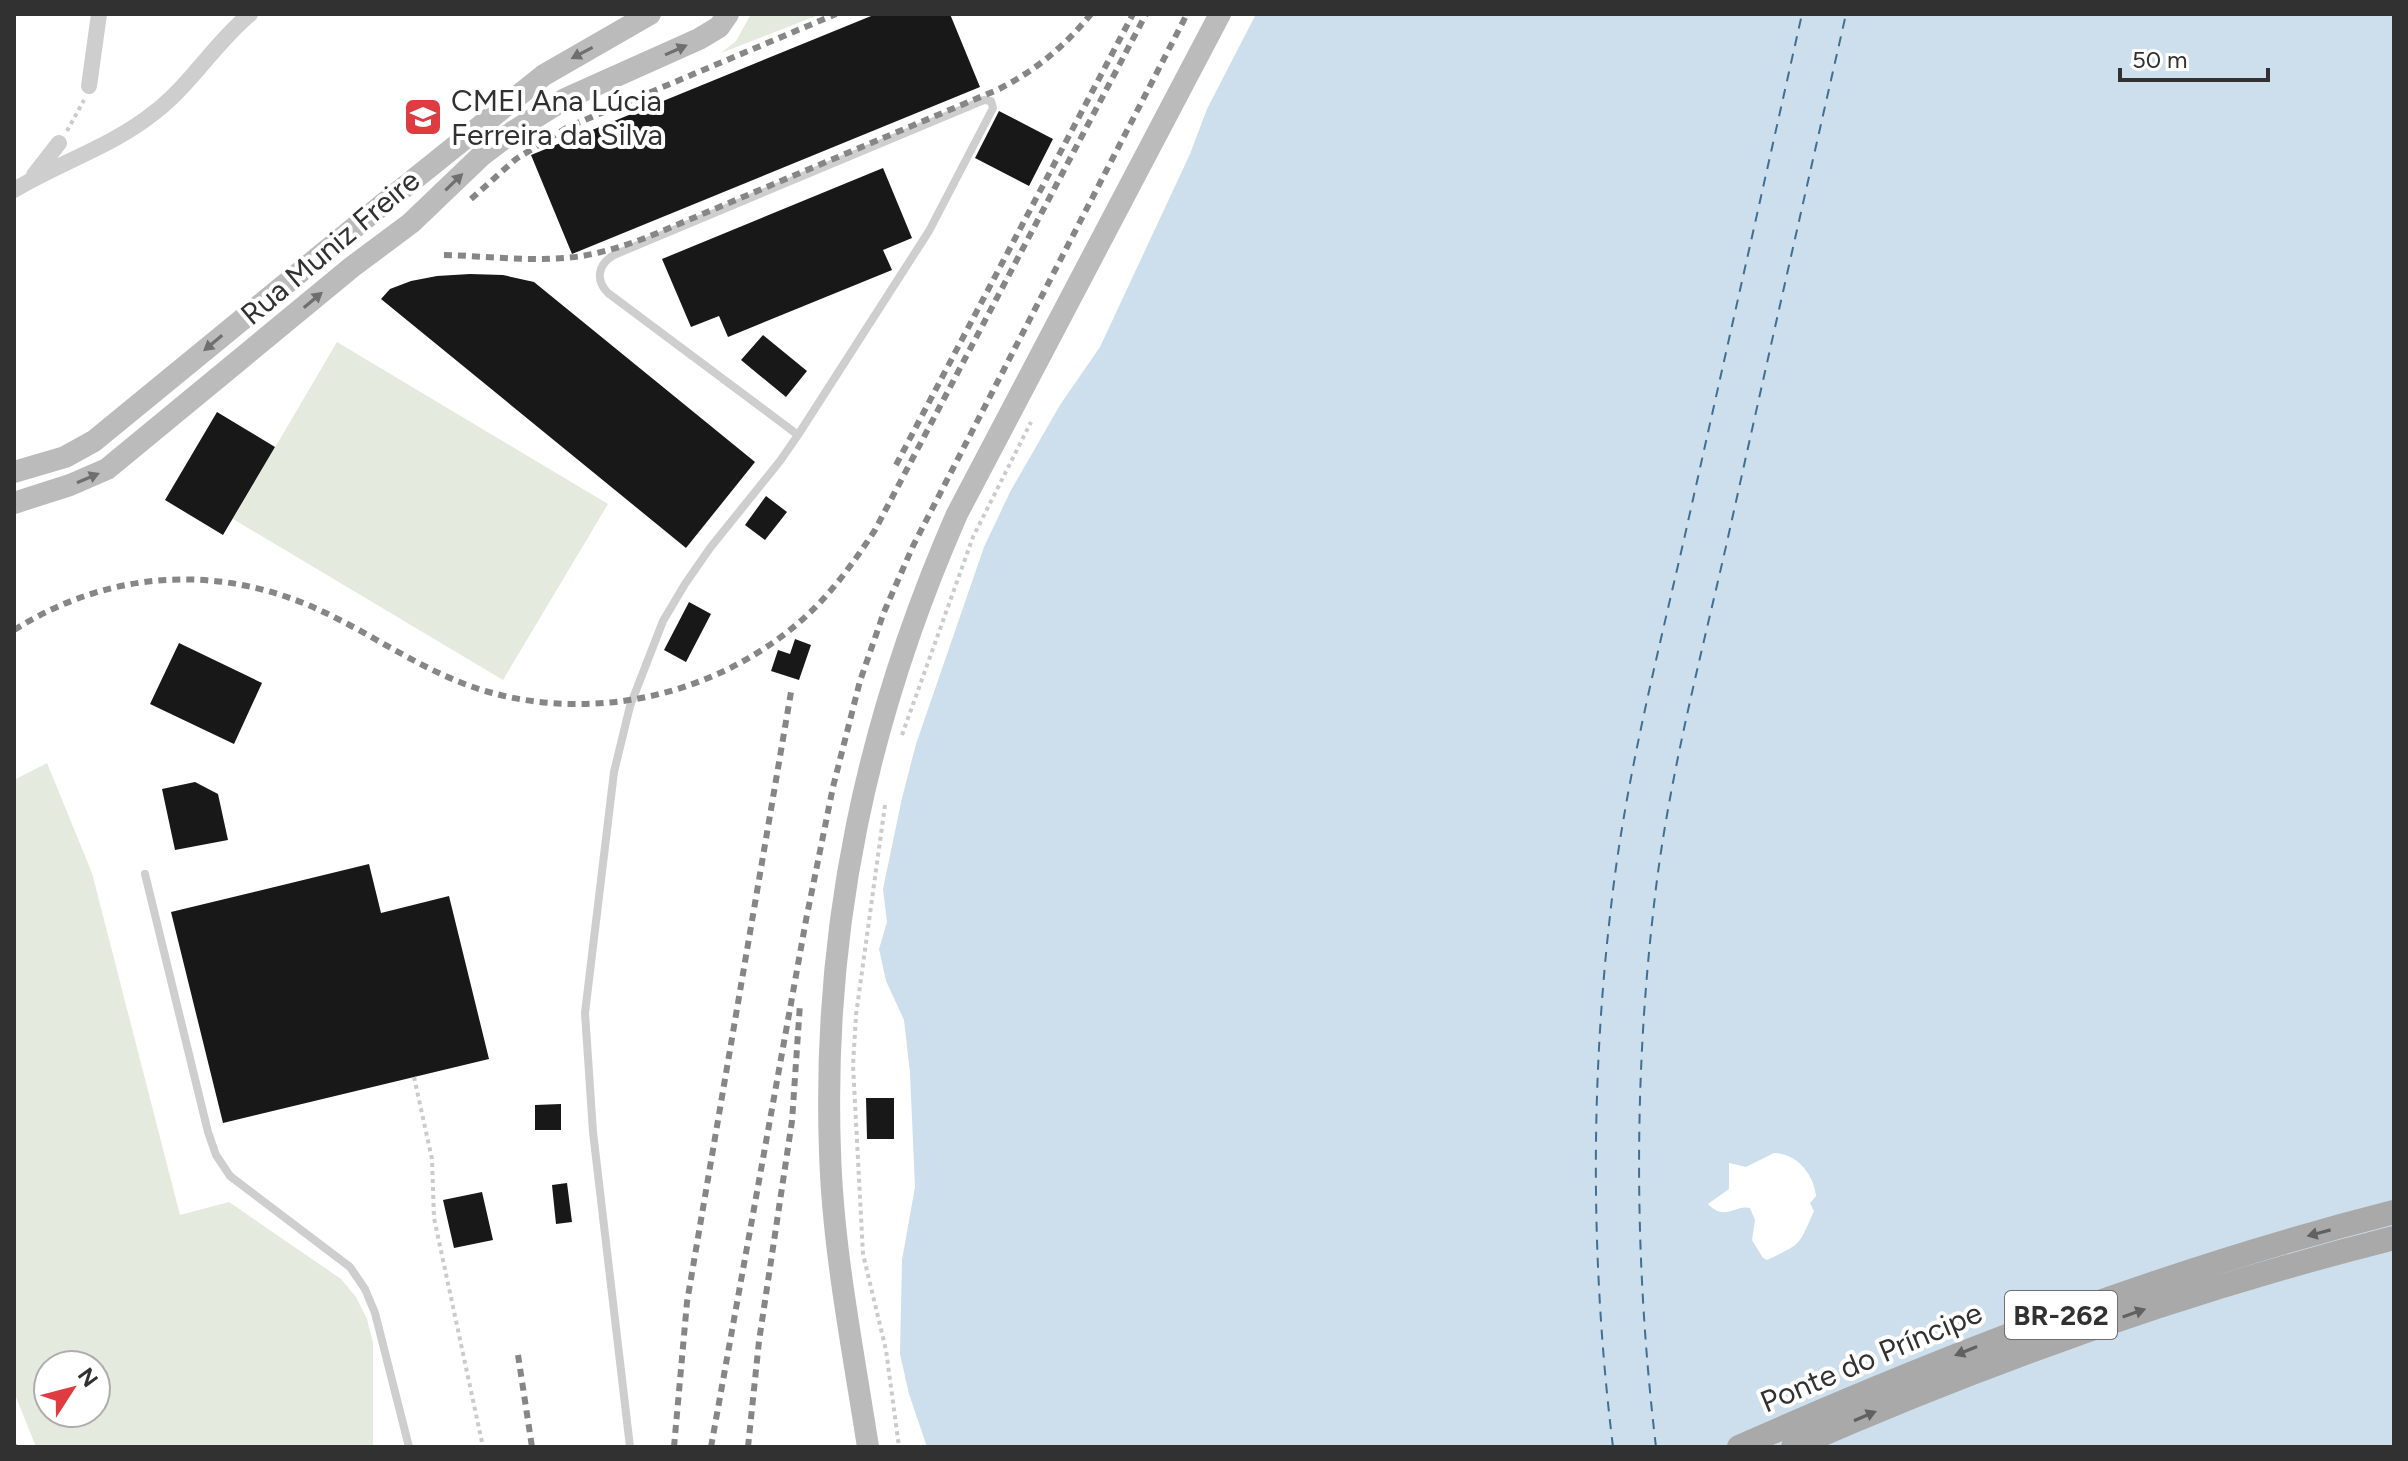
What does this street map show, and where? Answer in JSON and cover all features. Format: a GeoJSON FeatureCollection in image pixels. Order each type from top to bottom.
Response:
{"type":"FeatureCollection","features":[{"type":"Feature","properties":{"kind":"main road","name":"Ponte do Príncipe"},"geometry":{"type":"LineString","coordinates":[[1739,1447],[2036,1324],[2242,1256],[2394,1212]]}},
{"type":"Feature","properties":{"kind":"main road","name":"Ponte do Príncipe"},"geometry":{"type":"LineString","coordinates":[[1793,1447],[1988,1366],[2117,1319],[2223,1285],[2394,1238]]}},
{"type":"Feature","properties":{"kind":"street"},"geometry":{"type":"LineString","coordinates":[[89,86],[99,14]]}},
{"type":"Feature","properties":{"kind":"street"},"geometry":{"type":"LineString","coordinates":[[14,190],[110,142],[157,111],[233,28],[250,14]]}},
{"type":"Feature","properties":{"kind":"street","name":"Rua Muniz Freire"},"geometry":{"type":"LineString","coordinates":[[14,472],[65,457],[94,441],[544,75],[650,14]]}},
{"type":"Feature","properties":{"kind":"street","name":"Rua Muniz Freire"},"geometry":{"type":"LineString","coordinates":[[14,503],[107,469],[352,267],[411,223],[481,156],[514,131],[565,99],[699,39],[719,27],[728,14]]}},
{"type":"Feature","properties":{"kind":"street"},"geometry":{"type":"LineString","coordinates":[[868,1447],[839,1255],[830,1155],[828,1085],[829,1034],[840,915],[863,794],[895,678],[935,564],[957,514],[1220,14]]}},
{"type":"Feature","properties":{"kind":"street"},"geometry":{"type":"LineString","coordinates":[[31,180],[59,143]]}},
{"type":"Feature","properties":{"kind":"street"},"geometry":{"type":"LineString","coordinates":[[252,311],[274,333]]}},
{"type":"Feature","properties":{"kind":"lane"},"geometry":{"type":"LineString","coordinates":[[630,1447],[585,1045],[587,982],[614,772],[630,706],[663,621],[710,548],[798,435],[929,231],[993,108],[989,100],[614,255],[604,263],[601,283],[608,293],[798,435]]}},
{"type":"Feature","properties":{"kind":"lane"},"geometry":{"type":"LineString","coordinates":[[145,874],[216,1155],[230,1176],[350,1267],[365,1289],[375,1313],[409,1447]]}},
{"type":"Feature","properties":{"kind":"path"},"geometry":{"type":"LineString","coordinates":[[59,143],[78,113],[89,86]]}},
{"type":"Feature","properties":{"kind":"path"},"geometry":{"type":"LineString","coordinates":[[900,742],[973,537],[1036,412]]}},
{"type":"Feature","properties":{"kind":"path"},"geometry":{"type":"LineString","coordinates":[[885,803],[856,1015],[853,1065],[863,1254],[886,1350],[899,1447]]}},
{"type":"Feature","properties":{"kind":"path"},"geometry":{"type":"LineString","coordinates":[[414,1077],[432,1159],[434,1218],[483,1447]]}},
{"type":"Feature","properties":{"kind":"shaded area"},"geometry":{"type":"Polygon","coordinates":[[[751,14],[821,14],[721,53],[736,41],[751,14]]]}},
{"type":"Feature","properties":{"kind":"shaded area"},"geometry":{"type":"Polygon","coordinates":[[[337,342],[608,504],[503,680],[233,519],[337,342]]]}},
{"type":"Feature","properties":{"kind":"shaded area"},"geometry":{"type":"Polygon","coordinates":[[[47,763],[92,873],[180,1215],[229,1202],[341,1279],[356,1297],[367,1319],[373,1343],[373,1447],[36,1447],[14,1392],[14,780],[47,763]]]}},
{"type":"Feature","properties":{"kind":"water"},"geometry":{"type":"Polygon","coordinates":[[[1256,14],[2394,14],[2394,1447],[927,1447],[909,1394],[900,1354],[902,1260],[915,1187],[910,1073],[904,1020],[886,981],[879,949],[887,922],[883,889],[902,798],[916,744],[984,547],[1010,492],[1060,405],[1100,347],[1190,154],[1207,109],[1256,14]],[[1774,1153],[1746,1167],[1729,1163],[1729,1189],[1708,1204],[1720,1212],[1750,1208],[1755,1220],[1752,1240],[1767,1260],[1798,1243],[1814,1211],[1810,1203],[1816,1196],[1812,1180],[1797,1161],[1774,1153]]]}},
{"type":"Feature","properties":{"kind":"building"},"geometry":{"type":"Polygon","coordinates":[[[876,14],[950,14],[980,87],[572,254],[531,155],[876,14]]]}},
{"type":"Feature","properties":{"kind":"building"},"geometry":{"type":"Polygon","coordinates":[[[999,111],[1053,139],[1029,186],[975,158],[999,111]]]}},
{"type":"Feature","properties":{"kind":"building"},"geometry":{"type":"Polygon","coordinates":[[[883,168],[912,238],[883,250],[892,270],[728,337],[719,316],[691,327],[662,259],[883,168]]]}},
{"type":"Feature","properties":{"kind":"building"},"geometry":{"type":"Polygon","coordinates":[[[470,274],[503,275],[534,282],[755,462],[686,548],[381,299],[390,289],[411,281],[470,274]]]}},
{"type":"Feature","properties":{"kind":"building"},"geometry":{"type":"Polygon","coordinates":[[[763,335],[807,371],[786,397],[741,360],[763,335]]]}},
{"type":"Feature","properties":{"kind":"building"},"geometry":{"type":"Polygon","coordinates":[[[217,412],[275,447],[223,535],[165,500],[217,412]]]}},
{"type":"Feature","properties":{"kind":"building"},"geometry":{"type":"Polygon","coordinates":[[[766,496],[787,512],[765,540],[745,525],[766,496]]]}},
{"type":"Feature","properties":{"kind":"building"},"geometry":{"type":"Polygon","coordinates":[[[689,602],[711,614],[686,662],[664,650],[689,602]]]}},
{"type":"Feature","properties":{"kind":"building"},"geometry":{"type":"Polygon","coordinates":[[[795,639],[811,645],[799,680],[771,671],[778,650],[790,654],[795,639]]]}},
{"type":"Feature","properties":{"kind":"building"},"geometry":{"type":"Polygon","coordinates":[[[179,643],[262,683],[234,744],[150,704],[179,643]]]}},
{"type":"Feature","properties":{"kind":"building"},"geometry":{"type":"Polygon","coordinates":[[[195,782],[218,794],[228,840],[175,850],[162,789],[195,782]]]}},
{"type":"Feature","properties":{"kind":"building"},"geometry":{"type":"Polygon","coordinates":[[[369,864],[381,913],[449,896],[489,1059],[223,1123],[171,912],[369,864]]]}},
{"type":"Feature","properties":{"kind":"building"},"geometry":{"type":"Polygon","coordinates":[[[866,1098],[894,1098],[894,1139],[867,1139],[866,1098]]]}},
{"type":"Feature","properties":{"kind":"building"},"geometry":{"type":"Polygon","coordinates":[[[561,1104],[561,1130],[535,1130],[535,1105],[561,1104]]]}},
{"type":"Feature","properties":{"kind":"building"},"geometry":{"type":"Polygon","coordinates":[[[567,1183],[572,1222],[556,1224],[552,1185],[567,1183]]]}},
{"type":"Feature","properties":{"kind":"building"},"geometry":{"type":"Polygon","coordinates":[[[482,1192],[493,1240],[454,1248],[443,1200],[482,1192]]]}},
{"type":"Feature","properties":{"kind":"ferry route"},"geometry":{"type":"LineString","coordinates":[[1613,1447],[1600,1313],[1596,1177],[1599,1041],[1617,860],[1643,720],[1802,14]]}},
{"type":"Feature","properties":{"kind":"ferry route"},"geometry":{"type":"LineString","coordinates":[[1656,1447],[1644,1314],[1639,1181],[1642,1047],[1659,867],[1684,727],[1846,14]]}},
{"type":"Feature","properties":{"kind":"railway"},"geometry":{"type":"LineString","coordinates":[[471,199],[516,159],[568,127],[836,14]]}},
{"type":"Feature","properties":{"kind":"railway"},"geometry":{"type":"LineString","coordinates":[[444,255],[565,258],[599,252],[648,237],[997,90],[1048,57],[1091,14]]}},
{"type":"Feature","properties":{"kind":"railway"},"geometry":{"type":"LineString","coordinates":[[896,465],[1133,14]]}},
{"type":"Feature","properties":{"kind":"railway"},"geometry":{"type":"LineString","coordinates":[[14,630],[52,609],[90,594],[130,584],[170,580],[210,581],[250,587],[290,598],[330,615],[452,679],[513,698],[557,704],[602,703],[646,697],[688,685],[729,668],[768,646],[814,609],[842,577],[875,530],[1146,14]]}},
{"type":"Feature","properties":{"kind":"railway"},"geometry":{"type":"LineString","coordinates":[[711,1447],[806,920],[833,787],[860,681],[884,612],[913,546],[1187,14]]}},
{"type":"Feature","properties":{"kind":"railway"},"geometry":{"type":"LineString","coordinates":[[674,1447],[687,1302],[791,692]]}},
{"type":"Feature","properties":{"kind":"railway"},"geometry":{"type":"LineString","coordinates":[[748,1447],[759,1341],[792,1121],[800,1004]]}},
{"type":"Feature","properties":{"kind":"railway"},"geometry":{"type":"LineString","coordinates":[[518,1355],[532,1447]]}},
{"type":"Feature","properties":{"kind":"place","name":"CMEI Ana Lúcia Ferreira da Silva"},"geometry":{"type":"Point","coordinates":[423,117]}}]}
